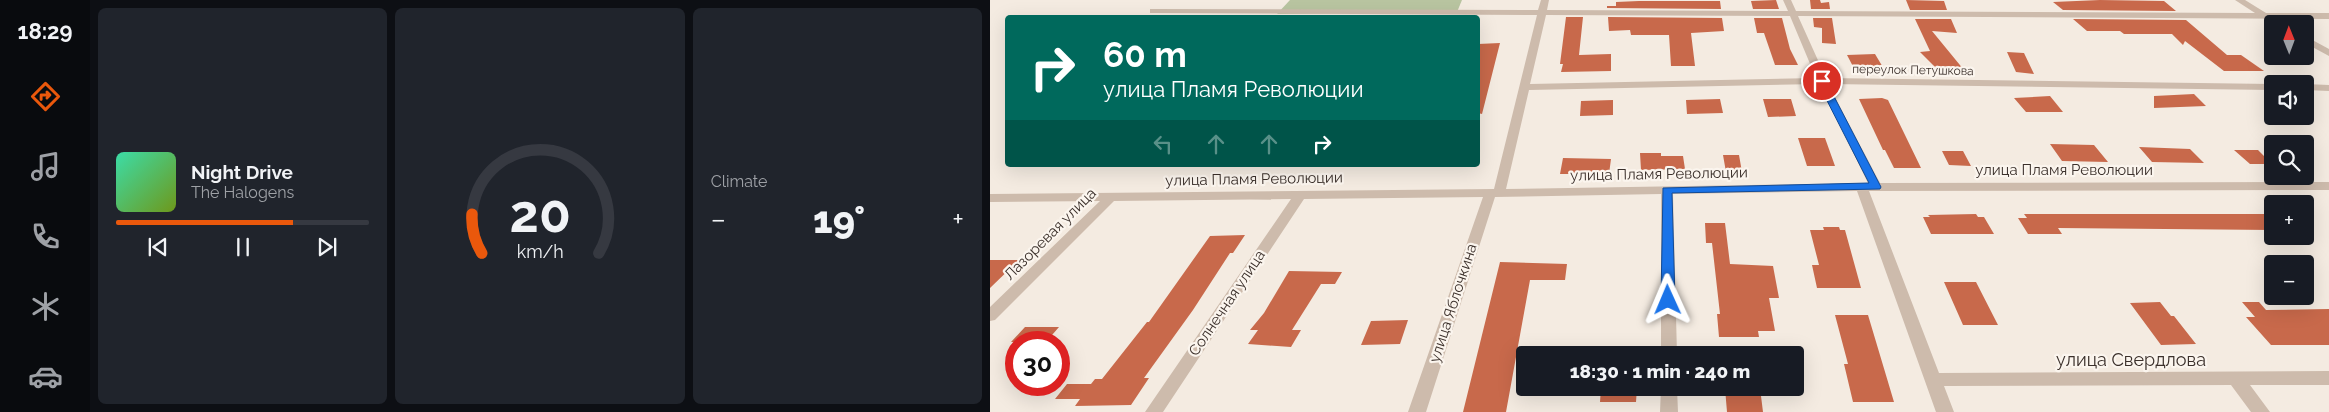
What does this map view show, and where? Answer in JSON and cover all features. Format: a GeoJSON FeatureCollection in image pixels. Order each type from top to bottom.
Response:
{"type":"FeatureCollection","features":[{"type":"Feature","properties":{"kind":"street","name":"улица Яблочкина"},"geometry":{"type":"LineString","coordinates":[[1417,412],[1494,193],[1524,87],[1545,0]]}},
{"type":"Feature","properties":{"kind":"street"},"geometry":{"type":"LineString","coordinates":[[1787,0],[1869,187],[1945,412]]}},
{"type":"Feature","properties":{"kind":"street"},"geometry":{"type":"LineString","coordinates":[[2239,0],[2264,15]]}},
{"type":"Feature","properties":{"kind":"street"},"geometry":{"type":"LineString","coordinates":[[1153,10],[1542,14],[2264,15]]}},
{"type":"Feature","properties":{"kind":"street"},"geometry":{"type":"LineString","coordinates":[[2314,16],[2329,16]]}},
{"type":"Feature","properties":{"kind":"street"},"geometry":{"type":"LineString","coordinates":[[2314,44],[2329,53]]}},
{"type":"Feature","properties":{"kind":"street","name":"переулок Петушкова"},"geometry":{"type":"LineString","coordinates":[[1524,87],[1822,81],[2264,87]]}},
{"type":"Feature","properties":{"kind":"street"},"geometry":{"type":"LineString","coordinates":[[2314,87],[2329,88]]}},
{"type":"Feature","properties":{"kind":"street","name":"улица Пламя Революции"},"geometry":{"type":"LineString","coordinates":[[990,198],[1869,187],[2329,186]]}},
{"type":"Feature","properties":{"kind":"street"},"geometry":{"type":"LineString","coordinates":[[1667,190],[1669,346]]}},
{"type":"Feature","properties":{"kind":"street","name":"Солнечная улица"},"geometry":{"type":"LineString","coordinates":[[1154,412],[1300,195]]}},
{"type":"Feature","properties":{"kind":"street","name":"Лазоревая улица"},"geometry":{"type":"LineString","coordinates":[[990,316],[1111,196]]}},
{"type":"Feature","properties":{"kind":"street"},"geometry":{"type":"LineString","coordinates":[[2235,378],[2261,412]]}},
{"type":"Feature","properties":{"kind":"street","name":"улица Свердлова"},"geometry":{"type":"LineString","coordinates":[[1933,380],[2329,378]]}},
{"type":"Feature","properties":{"kind":"street"},"geometry":{"type":"LineString","coordinates":[[1669,396],[1669,412]]}},
{"type":"Feature","properties":{"kind":"green space"},"geometry":{"type":"Polygon","coordinates":[[[1290,0],[1462,0],[1457,12],[1277,14],[1290,0]]]}},
{"type":"Feature","properties":{"kind":"building"},"geometry":{"type":"Polygon","coordinates":[[[1776,0],[1779,9],[1753,9],[1751,1],[1776,0]]]}},
{"type":"Feature","properties":{"kind":"building"},"geometry":{"type":"Polygon","coordinates":[[[1810,0],[1820,0],[1821,3],[1829,2],[1830,9],[1811,9],[1810,0]]]}},
{"type":"Feature","properties":{"kind":"building"},"geometry":{"type":"Polygon","coordinates":[[[1906,0],[1944,1],[1947,10],[1910,10],[1906,0]]]}},
{"type":"Feature","properties":{"kind":"building"},"geometry":{"type":"Polygon","coordinates":[[[2100,0],[2164,1],[2176,11],[2063,10],[2053,2],[2100,0]]]}},
{"type":"Feature","properties":{"kind":"building"},"geometry":{"type":"Polygon","coordinates":[[[1720,1],[1721,9],[1607,8],[1607,6],[1616,6],[1616,2],[1720,1]]]}},
{"type":"Feature","properties":{"kind":"building"},"geometry":{"type":"Polygon","coordinates":[[[1566,17],[1583,17],[1579,55],[1611,54],[1611,71],[1561,72],[1563,64],[1560,64],[1566,17]]]}},
{"type":"Feature","properties":{"kind":"building"},"geometry":{"type":"Polygon","coordinates":[[[1608,17],[1722,18],[1724,31],[1691,33],[1695,66],[1671,66],[1669,35],[1631,35],[1630,30],[1609,31],[1608,17]]]}},
{"type":"Feature","properties":{"kind":"building"},"geometry":{"type":"Polygon","coordinates":[[[1754,18],[1782,18],[1790,49],[1798,65],[1775,65],[1764,33],[1757,33],[1754,18]]]}},
{"type":"Feature","properties":{"kind":"building"},"geometry":{"type":"Polygon","coordinates":[[[1813,18],[1832,18],[1836,44],[1822,43],[1822,28],[1814,27],[1813,18]]]}},
{"type":"Feature","properties":{"kind":"building"},"geometry":{"type":"Polygon","coordinates":[[[1915,19],[1951,19],[1957,33],[1932,31],[1964,70],[1939,71],[1920,52],[1930,51],[1915,19]]]}},
{"type":"Feature","properties":{"kind":"building"},"geometry":{"type":"Polygon","coordinates":[[[2073,19],[2186,20],[2227,55],[2241,55],[2264,71],[2224,71],[2185,41],[2183,45],[2172,34],[2124,34],[2120,31],[2087,31],[2073,19]]]}},
{"type":"Feature","properties":{"kind":"building"},"geometry":{"type":"Polygon","coordinates":[[[1500,43],[1482,114],[1480,114],[1480,44],[1500,43]]]}},
{"type":"Feature","properties":{"kind":"building"},"geometry":{"type":"Polygon","coordinates":[[[2007,52],[2024,53],[2034,74],[2016,72],[2007,52]]]}},
{"type":"Feature","properties":{"kind":"building"},"geometry":{"type":"Polygon","coordinates":[[[1875,54],[1887,74],[1857,74],[1847,55],[1875,54]]]}},
{"type":"Feature","properties":{"kind":"building"},"geometry":{"type":"Polygon","coordinates":[[[2194,94],[2206,106],[2154,108],[2154,96],[2194,94]]]}},
{"type":"Feature","properties":{"kind":"building"},"geometry":{"type":"Polygon","coordinates":[[[2050,96],[2063,112],[2026,112],[2014,98],[2050,96]]]}},
{"type":"Feature","properties":{"kind":"building"},"geometry":{"type":"Polygon","coordinates":[[[1882,98],[1888,100],[1921,168],[1894,168],[1885,150],[1883,150],[1859,99],[1882,98]]]}},
{"type":"Feature","properties":{"kind":"building"},"geometry":{"type":"Polygon","coordinates":[[[1720,99],[1723,113],[1687,114],[1686,100],[1720,99]]]}},
{"type":"Feature","properties":{"kind":"building"},"geometry":{"type":"Polygon","coordinates":[[[1763,99],[1791,99],[1796,116],[1768,117],[1763,99]]]}},
{"type":"Feature","properties":{"kind":"building"},"geometry":{"type":"Polygon","coordinates":[[[1613,100],[1613,115],[1580,116],[1581,101],[1613,100]]]}},
{"type":"Feature","properties":{"kind":"building"},"geometry":{"type":"Polygon","coordinates":[[[1798,138],[1825,138],[1835,166],[1807,166],[1798,138]]]}},
{"type":"Feature","properties":{"kind":"building"},"geometry":{"type":"Polygon","coordinates":[[[2050,144],[2094,145],[2108,162],[2062,161],[2050,144]]]}},
{"type":"Feature","properties":{"kind":"building"},"geometry":{"type":"Polygon","coordinates":[[[2139,147],[2190,149],[2204,163],[2152,162],[2139,147]]]}},
{"type":"Feature","properties":{"kind":"building"},"geometry":{"type":"Polygon","coordinates":[[[2234,150],[2258,150],[2264,156],[2264,164],[2250,164],[2234,150]]]}},
{"type":"Feature","properties":{"kind":"building"},"geometry":{"type":"Polygon","coordinates":[[[1942,151],[1963,151],[1971,166],[1949,165],[1942,151]]]}},
{"type":"Feature","properties":{"kind":"building"},"geometry":{"type":"Polygon","coordinates":[[[1640,153],[1661,153],[1661,156],[1683,156],[1685,169],[1641,170],[1640,153]]]}},
{"type":"Feature","properties":{"kind":"building"},"geometry":{"type":"Polygon","coordinates":[[[1723,155],[1739,155],[1742,172],[1726,172],[1723,155]]]}},
{"type":"Feature","properties":{"kind":"building"},"geometry":{"type":"Polygon","coordinates":[[[1563,158],[1611,159],[1609,174],[1560,174],[1563,158]]]}},
{"type":"Feature","properties":{"kind":"building"},"geometry":{"type":"Polygon","coordinates":[[[1976,214],[1978,217],[1984,217],[1994,234],[1931,234],[1923,217],[1930,217],[1928,215],[1976,214]]]}},
{"type":"Feature","properties":{"kind":"building"},"geometry":{"type":"Polygon","coordinates":[[[2024,214],[2264,214],[2264,230],[2058,228],[2062,234],[2028,234],[2018,218],[2027,218],[2024,214]]]}},
{"type":"Feature","properties":{"kind":"building"},"geometry":{"type":"Polygon","coordinates":[[[1705,223],[1725,223],[1730,264],[1773,266],[1779,298],[1769,298],[1775,331],[1758,331],[1759,337],[1719,337],[1717,314],[1720,314],[1712,243],[1706,243],[1705,223]]]}},
{"type":"Feature","properties":{"kind":"building"},"geometry":{"type":"Polygon","coordinates":[[[1823,227],[1839,227],[1840,230],[1845,230],[1861,288],[1817,288],[1812,265],[1819,265],[1810,230],[1824,230],[1823,227]]]}},
{"type":"Feature","properties":{"kind":"building"},"geometry":{"type":"Polygon","coordinates":[[[1245,235],[1233,253],[1230,253],[1193,310],[1144,378],[1149,378],[1131,405],[1075,406],[1080,399],[1055,399],[1057,396],[1070,396],[1070,384],[1091,384],[1095,379],[1102,379],[1147,322],[1149,322],[1210,236],[1245,235]]]}},
{"type":"Feature","properties":{"kind":"building"},"geometry":{"type":"Polygon","coordinates":[[[990,260],[1019,260],[990,288],[990,260]]]}},
{"type":"Feature","properties":{"kind":"building"},"geometry":{"type":"Polygon","coordinates":[[[1500,262],[1567,264],[1565,280],[1530,280],[1518,346],[1516,346],[1516,357],[1506,412],[1463,412],[1500,262]]]}},
{"type":"Feature","properties":{"kind":"building"},"geometry":{"type":"Polygon","coordinates":[[[1289,271],[1342,272],[1335,284],[1321,284],[1292,330],[1301,330],[1291,347],[1248,344],[1258,330],[1250,330],[1264,313],[1289,271]]]}},
{"type":"Feature","properties":{"kind":"building"},"geometry":{"type":"Polygon","coordinates":[[[1944,282],[1976,282],[1998,325],[1963,325],[1944,282]]]}},
{"type":"Feature","properties":{"kind":"building"},"geometry":{"type":"Polygon","coordinates":[[[2160,302],[2171,316],[2174,316],[2196,344],[2161,345],[2130,303],[2160,302]]]}},
{"type":"Feature","properties":{"kind":"building"},"geometry":{"type":"Polygon","coordinates":[[[2242,302],[2259,302],[2266,310],[2329,309],[2329,345],[2271,345],[2246,317],[2255,317],[2242,302]]]}},
{"type":"Feature","properties":{"kind":"building"},"geometry":{"type":"Polygon","coordinates":[[[1835,315],[1868,315],[1894,402],[1853,402],[1844,364],[1848,364],[1835,315]]]}},
{"type":"Feature","properties":{"kind":"building"},"geometry":{"type":"Polygon","coordinates":[[[1408,320],[1400,344],[1361,345],[1371,321],[1408,320]]]}},
{"type":"Feature","properties":{"kind":"building"},"geometry":{"type":"Polygon","coordinates":[[[1025,327],[1059,327],[1056,331],[1021,331],[1025,327]]]}},
{"type":"Feature","properties":{"kind":"building"},"geometry":{"type":"Polygon","coordinates":[[[1600,396],[1636,396],[1636,402],[1600,402],[1600,396]]]}},
{"type":"Feature","properties":{"kind":"building"},"geometry":{"type":"Polygon","coordinates":[[[1726,396],[1761,396],[1763,412],[1727,412],[1726,396]]]}},
{"type":"Feature","properties":{"kind":"route"},"geometry":{"type":"LineString","coordinates":[[1668,300],[1667,190],[1876,187],[1822,81]]}}]}
